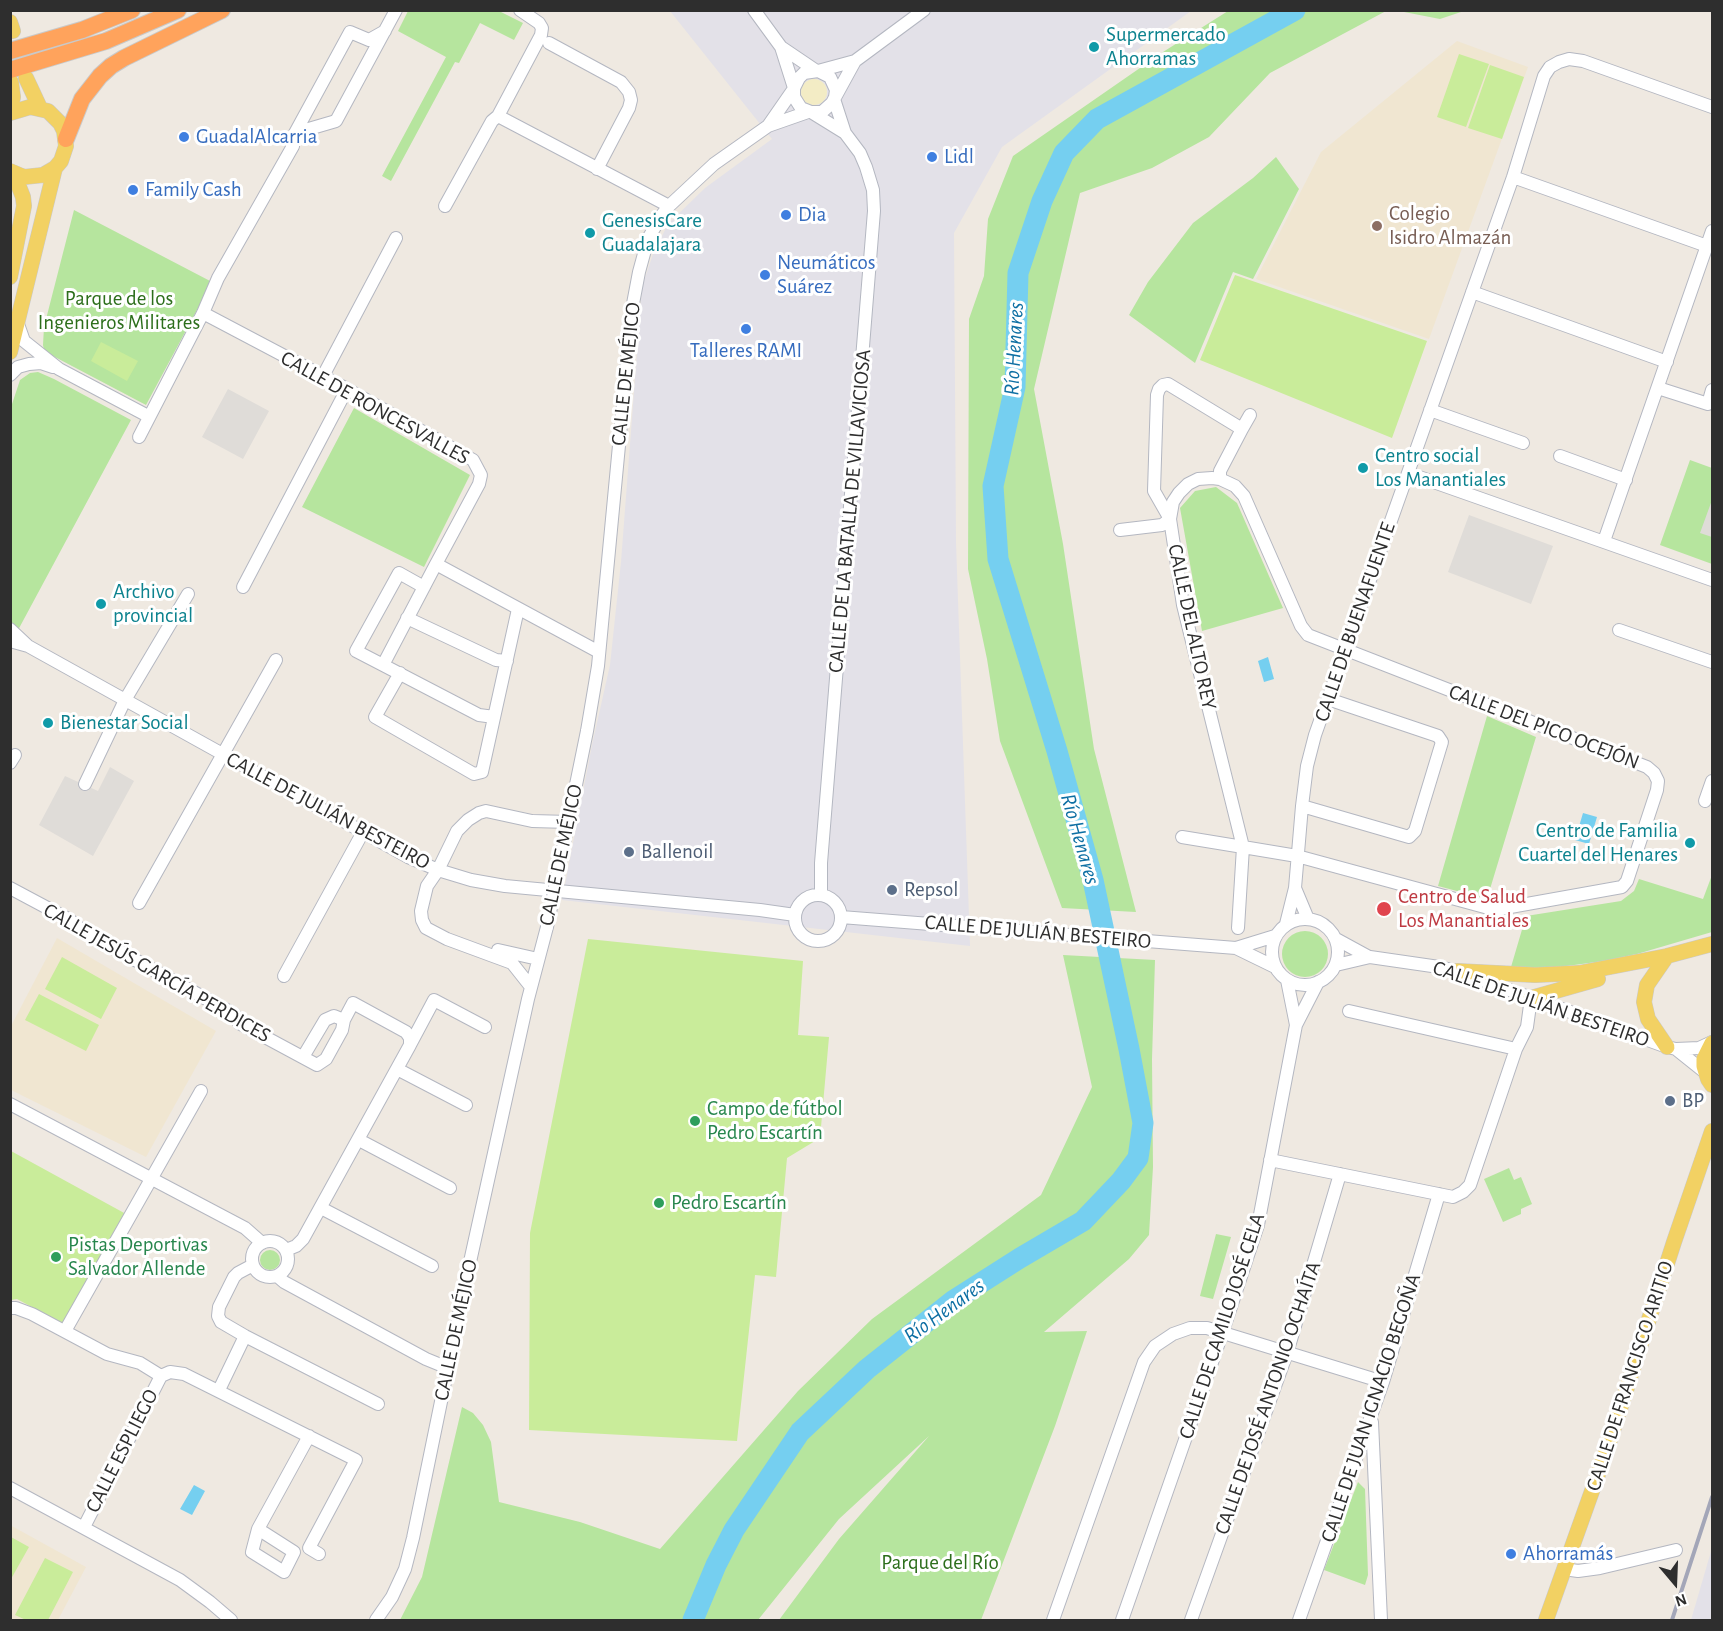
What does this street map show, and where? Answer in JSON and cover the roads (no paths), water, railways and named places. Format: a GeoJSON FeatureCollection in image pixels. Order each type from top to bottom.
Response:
{"type":"FeatureCollection","features":[{"type":"Feature","properties":{"kind":"highway"},"geometry":{"type":"LineString","coordinates":[[11,32],[73,24],[108,10]]}},
{"type":"Feature","properties":{"kind":"highway"},"geometry":{"type":"LineString","coordinates":[[10,51],[82,30],[132,10]]}},
{"type":"Feature","properties":{"kind":"highway"},"geometry":{"type":"LineString","coordinates":[[10,70],[96,44],[178,10]]}},
{"type":"Feature","properties":{"kind":"highway"},"geometry":{"type":"LineString","coordinates":[[66,139],[82,99],[111,66],[222,10]]}},
{"type":"Feature","properties":{"kind":"main road"},"geometry":{"type":"LineString","coordinates":[[18,80],[10,112],[30,107],[40,108]]}},
{"type":"Feature","properties":{"kind":"main road"},"geometry":{"type":"LineString","coordinates":[[10,351],[55,168],[64,154],[66,139],[55,117],[40,108],[18,80]]}},
{"type":"Feature","properties":{"kind":"main road"},"geometry":{"type":"LineString","coordinates":[[12,172],[34,177],[55,168]]}},
{"type":"Feature","properties":{"kind":"main road"},"geometry":{"type":"LineString","coordinates":[[10,277],[24,206],[23,197],[12,172]]}},
{"type":"Feature","properties":{"kind":"main road"},"geometry":{"type":"LineString","coordinates":[[1457,971],[1523,975],[1567,974],[1612,968],[1713,944]]}},
{"type":"Feature","properties":{"kind":"main road"},"geometry":{"type":"LineString","coordinates":[[1531,998],[1643,966],[1667,956]]}},
{"type":"Feature","properties":{"kind":"main road"},"geometry":{"type":"LineString","coordinates":[[1667,956],[1647,985],[1644,1002],[1648,1019],[1671,1048]]}},
{"type":"Feature","properties":{"kind":"main road"},"geometry":{"type":"LineString","coordinates":[[1709,1079],[1704,1059],[1713,1043]]}},
{"type":"Feature","properties":{"kind":"main road","name":"CALLE DE FRANCISCO ARITIO"},"geometry":{"type":"LineString","coordinates":[[1546,1620],[1607,1449],[1674,1242],[1713,1131]]}},
{"type":"Feature","properties":{"kind":"street"},"geometry":{"type":"LineString","coordinates":[[295,133],[336,121],[396,10]]}},
{"type":"Feature","properties":{"kind":"street"},"geometry":{"type":"LineString","coordinates":[[754,10],[781,47],[797,103],[809,112],[822,112],[828,108],[855,61]]}},
{"type":"Feature","properties":{"kind":"street"},"geometry":{"type":"LineString","coordinates":[[794,89],[804,73],[855,61],[924,10]]}},
{"type":"Feature","properties":{"kind":"street"},"geometry":{"type":"LineString","coordinates":[[445,206],[492,120],[498,116],[541,35],[542,28],[539,23],[525,13]]}},
{"type":"Feature","properties":{"kind":"street"},"geometry":{"type":"LineString","coordinates":[[139,437],[203,313],[218,278],[292,146],[295,133],[350,32],[369,40],[386,30]]}},
{"type":"Feature","properties":{"kind":"street"},"geometry":{"type":"LineString","coordinates":[[549,43],[621,82],[629,92],[631,100],[629,108],[597,169]]}},
{"type":"Feature","properties":{"kind":"street"},"geometry":{"type":"LineString","coordinates":[[781,47],[816,71],[830,77],[836,90],[835,98]]}},
{"type":"Feature","properties":{"kind":"street","name":"CALLE DE BUENAFUENTE"},"geometry":{"type":"LineString","coordinates":[[1286,924],[1295,888],[1302,806],[1312,746],[1513,177],[1544,76],[1550,67],[1559,62],[1569,59],[1582,61],[1713,107]]}},
{"type":"Feature","properties":{"kind":"street","name":"CALLE DE MÉJICO"},"geometry":{"type":"LineString","coordinates":[[768,126],[794,89]]}},
{"type":"Feature","properties":{"kind":"street","name":"CALLE DE LA BATALLA DE VILLAVICIOSA"},"geometry":{"type":"LineString","coordinates":[[821,895],[821,863],[874,211],[873,190],[866,167],[860,153],[845,133],[835,98]]}},
{"type":"Feature","properties":{"kind":"street","name":"CALLE DE MÉJICO"},"geometry":{"type":"LineString","coordinates":[[376,1620],[392,1597],[405,1569],[413,1538],[531,987],[547,927],[587,731],[599,652],[632,309],[648,239],[669,206],[714,165],[768,126],[809,112]]}},
{"type":"Feature","properties":{"kind":"street","name":"CALLE DE LA BATALLA DE VILLAVICIOSA"},"geometry":{"type":"LineString","coordinates":[[809,112],[845,133]]}},
{"type":"Feature","properties":{"kind":"street"},"geometry":{"type":"LineString","coordinates":[[498,116],[669,206]]}},
{"type":"Feature","properties":{"kind":"street"},"geometry":{"type":"LineString","coordinates":[[1513,177],[1707,246]]}},
{"type":"Feature","properties":{"kind":"street"},"geometry":{"type":"LineString","coordinates":[[1604,541],[1713,231]]}},
{"type":"Feature","properties":{"kind":"street"},"geometry":{"type":"LineString","coordinates":[[323,376],[396,238]]}},
{"type":"Feature","properties":{"kind":"street"},"geometry":{"type":"LineString","coordinates":[[1472,292],[1667,362]]}},
{"type":"Feature","properties":{"kind":"street","name":"CALLE DE RONCESVALLES"},"geometry":{"type":"LineString","coordinates":[[203,313],[347,389],[473,460],[477,466],[481,475],[480,484],[383,665]]}},
{"type":"Feature","properties":{"kind":"street"},"geometry":{"type":"LineString","coordinates":[[18,324],[24,341],[59,369]]}},
{"type":"Feature","properties":{"kind":"street"},"geometry":{"type":"LineString","coordinates":[[10,375],[18,367],[41,363],[59,369],[148,416]]}},
{"type":"Feature","properties":{"kind":"street"},"geometry":{"type":"LineString","coordinates":[[1120,531],[1162,525],[1170,519],[1154,491],[1158,389],[1168,384],[1242,429]]}},
{"type":"Feature","properties":{"kind":"street"},"geometry":{"type":"LineString","coordinates":[[1658,388],[1708,404],[1713,390]]}},
{"type":"Feature","properties":{"kind":"street"},"geometry":{"type":"LineString","coordinates":[[243,587],[347,389]]}},
{"type":"Feature","properties":{"kind":"street"},"geometry":{"type":"LineString","coordinates":[[1430,410],[1523,442]]}},
{"type":"Feature","properties":{"kind":"street"},"geometry":{"type":"LineString","coordinates":[[1250,415],[1220,471],[1221,479],[1235,486],[1244,496],[1303,629],[1308,635],[1345,650]]}},
{"type":"Feature","properties":{"kind":"street"},"geometry":{"type":"LineString","coordinates":[[1560,456],[1626,480]]}},
{"type":"Feature","properties":{"kind":"street"},"geometry":{"type":"LineString","coordinates":[[1408,473],[1713,580]]}},
{"type":"Feature","properties":{"kind":"street","name":"CALLE DEL ALTO REY"},"geometry":{"type":"LineString","coordinates":[[1221,479],[1202,478],[1188,484],[1173,502],[1170,519],[1183,605],[1243,847],[1238,928]]}},
{"type":"Feature","properties":{"kind":"street"},"geometry":{"type":"LineString","coordinates":[[436,564],[599,652]]}},
{"type":"Feature","properties":{"kind":"street"},"geometry":{"type":"LineString","coordinates":[[424,587],[399,573],[356,651],[479,715],[494,717]]}},
{"type":"Feature","properties":{"kind":"street"},"geometry":{"type":"LineString","coordinates":[[85,784],[125,700],[188,594]]}},
{"type":"Feature","properties":{"kind":"street"},"geometry":{"type":"LineString","coordinates":[[400,673],[375,717],[474,774],[482,772],[518,609]]}},
{"type":"Feature","properties":{"kind":"street"},"geometry":{"type":"LineString","coordinates":[[407,618],[496,660],[507,660]]}},
{"type":"Feature","properties":{"kind":"street","name":"CALLE DE JULIÁN BESTEIRO"},"geometry":{"type":"LineString","coordinates":[[10,629],[28,646]]}},
{"type":"Feature","properties":{"kind":"street"},"geometry":{"type":"LineString","coordinates":[[1619,630],[1713,662]]}},
{"type":"Feature","properties":{"kind":"street","name":"CALLE DE JULIÁN BESTEIRO"},"geometry":{"type":"LineString","coordinates":[[10,641],[28,646],[408,857],[438,870],[471,880],[505,886],[795,915]]}},
{"type":"Feature","properties":{"kind":"street","name":"CALLE DEL PICO OCEJÓN"},"geometry":{"type":"LineString","coordinates":[[1182,837],[1297,856],[1492,909],[1622,887],[1627,881],[1657,790],[1658,781],[1647,767],[1345,650]]}},
{"type":"Feature","properties":{"kind":"street"},"geometry":{"type":"LineString","coordinates":[[139,903],[276,660]]}},
{"type":"Feature","properties":{"kind":"street"},"geometry":{"type":"LineString","coordinates":[[1302,806],[1409,837],[1415,831],[1442,742],[1438,736],[1328,699]]}},
{"type":"Feature","properties":{"kind":"street"},"geometry":{"type":"LineString","coordinates":[[1705,801],[1713,781]]}},
{"type":"Feature","properties":{"kind":"street"},"geometry":{"type":"LineString","coordinates":[[531,987],[512,963],[447,939],[426,928],[422,920],[422,911],[427,886],[438,870],[457,831],[479,813],[486,811],[532,821],[569,822]]}},
{"type":"Feature","properties":{"kind":"street"},"geometry":{"type":"LineString","coordinates":[[284,976],[363,832]]}},
{"type":"Feature","properties":{"kind":"street","name":"CALLE JESÚS GARCÍA PERDICES"},"geometry":{"type":"LineString","coordinates":[[10,888],[70,920],[84,932],[234,1014],[239,1023],[318,1065],[322,1065],[342,1030],[344,1020]]}},
{"type":"Feature","properties":{"kind":"street","name":"CALLE DE BUENAFUENTE"},"geometry":{"type":"LineString","coordinates":[[1295,888],[1308,919]]}},
{"type":"Feature","properties":{"kind":"street"},"geometry":{"type":"LineString","coordinates":[[821,895],[834,902],[841,917],[837,930],[829,938],[817,941],[803,935],[796,926],[795,915],[801,902],[811,896],[821,895]]}},
{"type":"Feature","properties":{"kind":"street","name":"CALLE DE JULIÁN BESTEIRO"},"geometry":{"type":"LineString","coordinates":[[841,917],[1236,948],[1275,967]]}},
{"type":"Feature","properties":{"kind":"street"},"geometry":{"type":"LineString","coordinates":[[1308,919],[1322,923],[1336,939],[1338,948],[1335,965],[1325,978],[1308,985],[1287,980],[1275,967],[1271,952],[1275,936],[1286,924],[1308,919]]}},
{"type":"Feature","properties":{"kind":"street","name":"CALLE DE JULIÁN BESTEIRO"},"geometry":{"type":"LineString","coordinates":[[1236,948],[1275,936]]}},
{"type":"Feature","properties":{"kind":"street"},"geometry":{"type":"LineString","coordinates":[[447,939],[538,959]]}},
{"type":"Feature","properties":{"kind":"street","name":"CALLE DE JULIÁN BESTEIRO"},"geometry":{"type":"LineString","coordinates":[[1336,939],[1370,957]]}},
{"type":"Feature","properties":{"kind":"street","name":"CALLE DE JULIÁN BESTEIRO"},"geometry":{"type":"LineString","coordinates":[[1335,965],[1370,957],[1457,971],[1671,1048],[1709,1079]]}},
{"type":"Feature","properties":{"kind":"street","name":"CALLE DE CAMILO JOSÉ CELA"},"geometry":{"type":"LineString","coordinates":[[1287,980],[1296,1025]]}},
{"type":"Feature","properties":{"kind":"street","name":"CALLE DE CAMILO JOSÉ CELA"},"geometry":{"type":"LineString","coordinates":[[1122,1620],[1258,1225],[1296,1025],[1318,982]]}},
{"type":"Feature","properties":{"kind":"street"},"geometry":{"type":"LineString","coordinates":[[1270,1160],[1453,1197],[1463,1192],[1470,1185],[1516,1049],[1527,1027],[1531,998]]}},
{"type":"Feature","properties":{"kind":"street"},"geometry":{"type":"LineString","coordinates":[[286,1250],[300,1243],[321,1208],[434,1000],[484,1027]]}},
{"type":"Feature","properties":{"kind":"street"},"geometry":{"type":"LineString","coordinates":[[303,1057],[325,1020],[334,1016],[344,1020],[353,1004],[406,1032],[410,1038],[410,1045]]}},
{"type":"Feature","properties":{"kind":"street"},"geometry":{"type":"LineString","coordinates":[[1349,1011],[1516,1049]]}},
{"type":"Feature","properties":{"kind":"street","name":"CALLE DE JULIÁN BESTEIRO"},"geometry":{"type":"LineString","coordinates":[[1671,1048],[1698,1048],[1713,1043]]}},
{"type":"Feature","properties":{"kind":"street"},"geometry":{"type":"LineString","coordinates":[[397,1069],[466,1105]]}},
{"type":"Feature","properties":{"kind":"street"},"geometry":{"type":"LineString","coordinates":[[65,1332],[201,1091]]}},
{"type":"Feature","properties":{"kind":"street"},"geometry":{"type":"LineString","coordinates":[[10,1104],[245,1228],[262,1243]]}},
{"type":"Feature","properties":{"kind":"street"},"geometry":{"type":"LineString","coordinates":[[359,1140],[450,1188]]}},
{"type":"Feature","properties":{"kind":"street","name":"CALLE DE JOSÉ ANTONIO OCHAÍTA"},"geometry":{"type":"LineString","coordinates":[[1191,1620],[1287,1353],[1340,1174]]}},
{"type":"Feature","properties":{"kind":"street","name":"CALLE DE JUAN IGNACIO BEGOÑA"},"geometry":{"type":"LineString","coordinates":[[1299,1620],[1383,1382],[1439,1194]]}},
{"type":"Feature","properties":{"kind":"street"},"geometry":{"type":"LineString","coordinates":[[321,1208],[432,1266]]}},
{"type":"Feature","properties":{"kind":"street"},"geometry":{"type":"LineString","coordinates":[[277,1276],[287,1265],[286,1250],[273,1241],[262,1243],[253,1252],[253,1265],[262,1276],[277,1276],[385,1337],[448,1368]]}},
{"type":"Feature","properties":{"kind":"street"},"geometry":{"type":"LineString","coordinates":[[253,1265],[234,1277],[218,1312],[221,1322],[378,1404]]}},
{"type":"Feature","properties":{"kind":"street"},"geometry":{"type":"LineString","coordinates":[[10,1308],[32,1314],[107,1354],[140,1363],[161,1376],[170,1372],[184,1374],[356,1460],[309,1548],[319,1554]]}},
{"type":"Feature","properties":{"kind":"street"},"geometry":{"type":"LineString","coordinates":[[1053,1620],[1144,1362],[1155,1346],[1173,1334],[1190,1328],[1207,1328],[1383,1382]]}},
{"type":"Feature","properties":{"kind":"street"},"geometry":{"type":"LineString","coordinates":[[219,1390],[244,1336]]}},
{"type":"Feature","properties":{"kind":"street","name":"CALLE ESPLIEGO"},"geometry":{"type":"LineString","coordinates":[[84,1527],[161,1376]]}},
{"type":"Feature","properties":{"kind":"street"},"geometry":{"type":"LineString","coordinates":[[1371,1415],[1381,1620]]}},
{"type":"Feature","properties":{"kind":"street"},"geometry":{"type":"LineString","coordinates":[[258,1529],[309,1436]]}},
{"type":"Feature","properties":{"kind":"street"},"geometry":{"type":"LineString","coordinates":[[1350,1476],[1364,1474],[1374,1485]]}},
{"type":"Feature","properties":{"kind":"street"},"geometry":{"type":"LineString","coordinates":[[10,1488],[180,1580],[210,1602],[227,1619]]}},
{"type":"Feature","properties":{"kind":"street"},"geometry":{"type":"LineString","coordinates":[[1564,1569],[1600,1568],[1676,1550]]}},
{"type":"Feature","properties":{"kind":"water"},"geometry":{"type":"Polygon","coordinates":[[[1268,657],[1274,679],[1264,682],[1258,661],[1268,657]]]}},
{"type":"Feature","properties":{"kind":"water"},"geometry":{"type":"Polygon","coordinates":[[[1583,813],[1597,817],[1589,844],[1575,840],[1583,813]]]}},
{"type":"Feature","properties":{"kind":"water"},"geometry":{"type":"Polygon","coordinates":[[[194,1485],[205,1491],[192,1515],[180,1509],[194,1485]]]}},
{"type":"Feature","properties":{"kind":"waterway","name":"Río Henares"},"geometry":{"type":"LineString","coordinates":[[693,1620],[716,1565],[734,1530],[800,1432],[867,1369],[954,1300],[1083,1221],[1121,1181],[1138,1158],[1143,1123],[1093,880],[1057,751],[998,559],[993,486],[1015,387],[1018,273],[1042,201],[1064,153],[1097,119],[1295,10]]}},
{"type":"Feature","properties":{"kind":"railway"},"geometry":{"type":"LineString","coordinates":[[1672,1620],[1712,1497]]}},
{"type":"Feature","properties":{"kind":"place","name":"Supermercado Ahorramas"},"geometry":{"type":"Point","coordinates":[1094,47]}},
{"type":"Feature","properties":{"kind":"place","name":"GuadalAlcarria"},"geometry":{"type":"Point","coordinates":[184,137]}},
{"type":"Feature","properties":{"kind":"place","name":"Lidl"},"geometry":{"type":"Point","coordinates":[932,157]}},
{"type":"Feature","properties":{"kind":"place","name":"Family Cash"},"geometry":{"type":"Point","coordinates":[133,190]}},
{"type":"Feature","properties":{"kind":"place","name":"Dia"},"geometry":{"type":"Point","coordinates":[786,215]}},
{"type":"Feature","properties":{"kind":"place","name":"Colegio Isidro Almazán"},"geometry":{"type":"Point","coordinates":[1377,226]}},
{"type":"Feature","properties":{"kind":"place","name":"GenesisCare Guadalajara"},"geometry":{"type":"Point","coordinates":[590,233]}},
{"type":"Feature","properties":{"kind":"place","name":"Neumáticos Suárez"},"geometry":{"type":"Point","coordinates":[765,275]}},
{"type":"Feature","properties":{"kind":"place","name":"Talleres RAMI"},"geometry":{"type":"Point","coordinates":[746,329]}},
{"type":"Feature","properties":{"kind":"place","name":"Centro social Los Manantiales"},"geometry":{"type":"Point","coordinates":[1363,468]}},
{"type":"Feature","properties":{"kind":"place","name":"Archivo provincial"},"geometry":{"type":"Point","coordinates":[101,604]}},
{"type":"Feature","properties":{"kind":"place","name":"Bienestar Social"},"geometry":{"type":"Point","coordinates":[48,723]}},
{"type":"Feature","properties":{"kind":"place","name":"Centro de Familia Cuartel del Henares"},"geometry":{"type":"Point","coordinates":[1690,843]}},
{"type":"Feature","properties":{"kind":"place","name":"Ballenoil"},"geometry":{"type":"Point","coordinates":[629,852]}},
{"type":"Feature","properties":{"kind":"place","name":"Repsol"},"geometry":{"type":"Point","coordinates":[892,890]}},
{"type":"Feature","properties":{"kind":"place","name":"Centro de Salud Los Manantiales"},"geometry":{"type":"Point","coordinates":[1384,909]}},
{"type":"Feature","properties":{"kind":"place","name":"BP"},"geometry":{"type":"Point","coordinates":[1670,1101]}},
{"type":"Feature","properties":{"kind":"place","name":"Campo de fútbol Pedro Escartín"},"geometry":{"type":"Point","coordinates":[695,1121]}},
{"type":"Feature","properties":{"kind":"place","name":"Pedro Escartín"},"geometry":{"type":"Point","coordinates":[659,1203]}},
{"type":"Feature","properties":{"kind":"place","name":"Pistas Deportivas Salvador Allende"},"geometry":{"type":"Point","coordinates":[56,1257]}},
{"type":"Feature","properties":{"kind":"place","name":"Ahorramás"},"geometry":{"type":"Point","coordinates":[1511,1554]}},
{"type":"Feature","properties":{"kind":"park label","name":"Parque de los Ingenieros Militares"},"geometry":{"type":"Point","coordinates":[119,311]}},
{"type":"Feature","properties":{"kind":"park label","name":"Parque del Río"},"geometry":{"type":"Point","coordinates":[940,1563]}}]}
